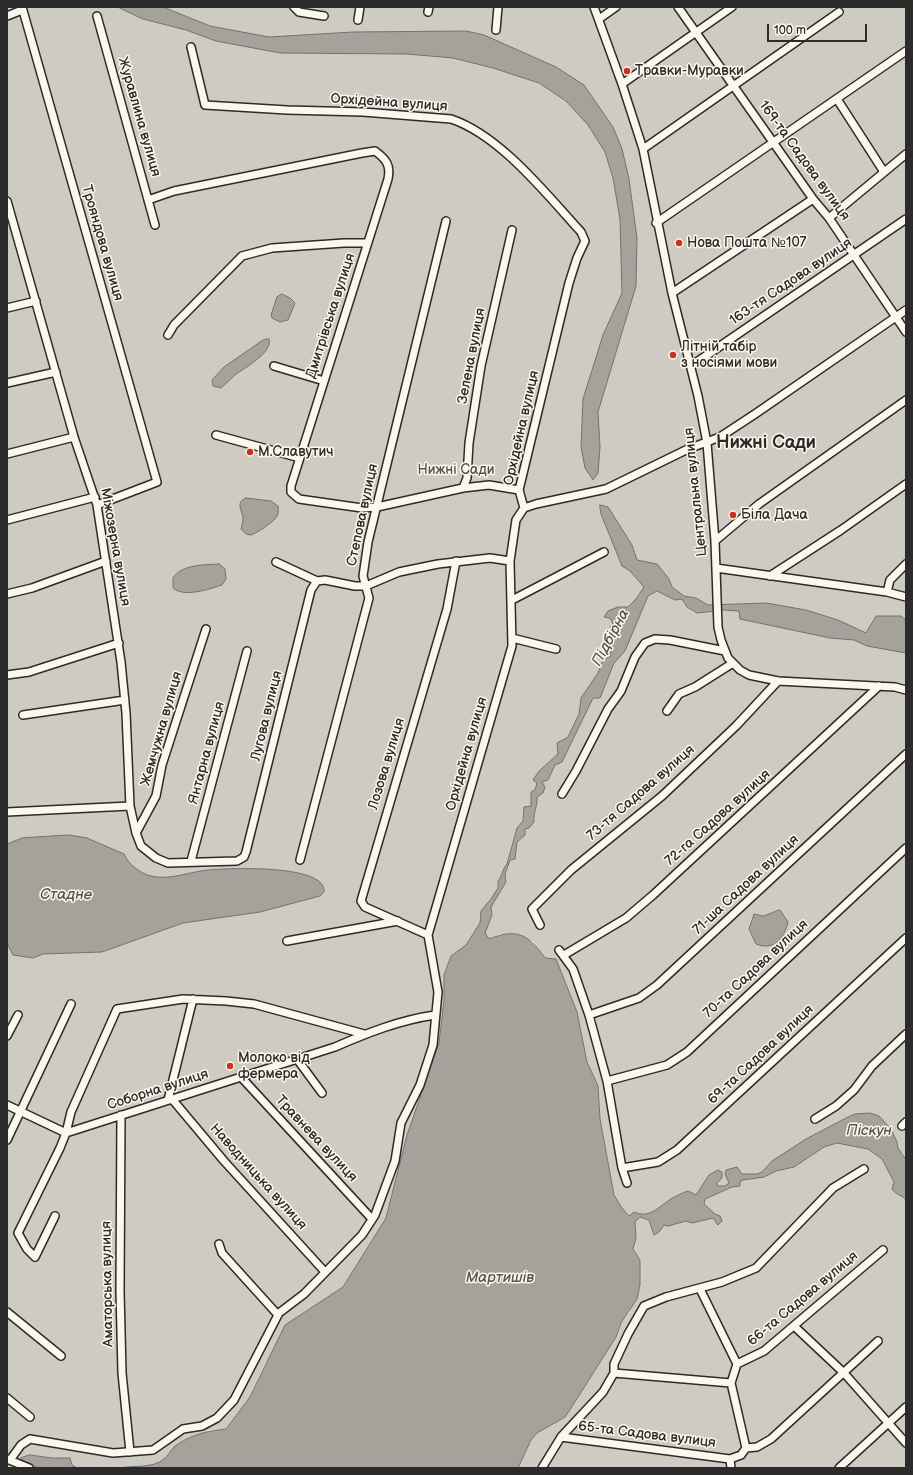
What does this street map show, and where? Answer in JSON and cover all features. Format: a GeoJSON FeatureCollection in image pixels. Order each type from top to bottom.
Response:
{"type":"FeatureCollection","features":[{"type":"Feature","properties":{"kind":"street"},"geometry":{"type":"LineString","coordinates":[[294,7],[299,12],[324,16]]}},
{"type":"Feature","properties":{"kind":"street"},"geometry":{"type":"LineString","coordinates":[[358,20],[360,7]]}},
{"type":"Feature","properties":{"kind":"street"},"geometry":{"type":"LineString","coordinates":[[496,30],[498,7]]}},
{"type":"Feature","properties":{"kind":"street","name":"Центральна вулиця"},"geometry":{"type":"LineString","coordinates":[[594,7],[622,84],[643,149],[656,223],[691,366],[707,443],[715,540],[718,627],[725,651],[732,664],[749,675],[778,681],[895,687],[906,690]]}},
{"type":"Feature","properties":{"kind":"street"},"geometry":{"type":"LineString","coordinates":[[599,20],[616,7]]}},
{"type":"Feature","properties":{"kind":"street","name":"169-та Садова вулиця"},"geometry":{"type":"LineString","coordinates":[[678,7],[813,199],[829,218],[906,332]]}},
{"type":"Feature","properties":{"kind":"street"},"geometry":{"type":"LineString","coordinates":[[622,84],[732,7]]}},
{"type":"Feature","properties":{"kind":"street"},"geometry":{"type":"LineString","coordinates":[[7,16],[22,9]]}},
{"type":"Feature","properties":{"kind":"street","name":"Трояндова вулиця"},"geometry":{"type":"LineString","coordinates":[[22,9],[157,482],[97,505]]}},
{"type":"Feature","properties":{"kind":"street"},"geometry":{"type":"LineString","coordinates":[[643,149],[839,12]]}},
{"type":"Feature","properties":{"kind":"street","name":"Журавлина вулиця"},"geometry":{"type":"LineString","coordinates":[[97,16],[155,225]]}},
{"type":"Feature","properties":{"kind":"street","name":"Орхідейна вулиця"},"geometry":{"type":"LineString","coordinates":[[8,1460],[21,1444],[30,1439],[113,1453],[153,1450],[183,1429],[202,1426],[217,1418],[234,1400],[278,1315],[304,1294],[362,1235],[372,1219],[395,1161],[401,1123],[420,1085],[433,1045],[438,992],[428,935],[512,646],[510,561],[516,520],[524,508],[519,490],[569,283],[577,258],[585,241],[581,232],[544,189],[509,157],[464,123],[451,119],[363,112],[287,110],[205,105],[191,47]]}},
{"type":"Feature","properties":{"kind":"street"},"geometry":{"type":"LineString","coordinates":[[656,223],[906,51]]}},
{"type":"Feature","properties":{"kind":"street"},"geometry":{"type":"LineString","coordinates":[[837,99],[884,172]]}},
{"type":"Feature","properties":{"kind":"street","name":"Дмитрівська вулиця"},"geometry":{"type":"LineString","coordinates":[[148,200],[174,191],[375,152],[386,159],[390,173],[291,486],[291,492],[299,499],[312,502],[362,508],[377,507],[464,488],[490,485],[519,490]]}},
{"type":"Feature","properties":{"kind":"street"},"geometry":{"type":"LineString","coordinates":[[829,218],[906,154]]}},
{"type":"Feature","properties":{"kind":"street"},"geometry":{"type":"LineString","coordinates":[[672,293],[813,199]]}},
{"type":"Feature","properties":{"kind":"street","name":"Міжозерна вулиця"},"geometry":{"type":"LineString","coordinates":[[7,201],[74,438],[97,505],[119,643],[125,700],[130,806],[136,833],[141,846],[150,855],[168,862],[191,861]]}},
{"type":"Feature","properties":{"kind":"street","name":"163-тя Садова вулиця"},"geometry":{"type":"LineString","coordinates":[[691,366],[906,219]]}},
{"type":"Feature","properties":{"kind":"street","name":"Степова вулиця"},"geometry":{"type":"LineString","coordinates":[[300,860],[369,598],[363,576],[368,542],[446,221]]}},
{"type":"Feature","properties":{"kind":"street","name":"Зелена вулиця"},"geometry":{"type":"LineString","coordinates":[[464,488],[467,478],[469,443],[481,366],[512,230]]}},
{"type":"Feature","properties":{"kind":"street"},"geometry":{"type":"LineString","coordinates":[[168,335],[174,326],[242,256],[272,248],[344,243],[367,243]]}},
{"type":"Feature","properties":{"kind":"street"},"geometry":{"type":"LineString","coordinates":[[7,308],[36,300]]}},
{"type":"Feature","properties":{"kind":"street"},"geometry":{"type":"LineString","coordinates":[[524,508],[606,488],[688,449],[707,443],[755,414],[906,310]]}},
{"type":"Feature","properties":{"kind":"street"},"geometry":{"type":"LineString","coordinates":[[274,366],[324,381]]}},
{"type":"Feature","properties":{"kind":"street"},"geometry":{"type":"LineString","coordinates":[[7,383],[56,372]]}},
{"type":"Feature","properties":{"kind":"street"},"geometry":{"type":"LineString","coordinates":[[715,540],[759,504],[906,400]]}},
{"type":"Feature","properties":{"kind":"street"},"geometry":{"type":"LineString","coordinates":[[216,435],[300,458]]}},
{"type":"Feature","properties":{"kind":"street"},"geometry":{"type":"LineString","coordinates":[[7,454],[74,438]]}},
{"type":"Feature","properties":{"kind":"street"},"geometry":{"type":"LineString","coordinates":[[770,576],[841,530],[906,484]]}},
{"type":"Feature","properties":{"kind":"street"},"geometry":{"type":"LineString","coordinates":[[7,520],[95,498]]}},
{"type":"Feature","properties":{"kind":"street"},"geometry":{"type":"LineString","coordinates":[[512,600],[604,552]]}},
{"type":"Feature","properties":{"kind":"street"},"geometry":{"type":"LineString","coordinates":[[276,562],[317,581],[325,580],[354,586],[366,586],[399,572],[456,561],[490,558],[510,561]]}},
{"type":"Feature","properties":{"kind":"street"},"geometry":{"type":"LineString","coordinates":[[7,594],[32,588],[106,561]]}},
{"type":"Feature","properties":{"kind":"street","name":"Лозова вулиця"},"geometry":{"type":"LineString","coordinates":[[428,935],[365,907],[360,901],[447,609],[456,561]]}},
{"type":"Feature","properties":{"kind":"street"},"geometry":{"type":"LineString","coordinates":[[887,592],[890,580],[906,564]]}},
{"type":"Feature","properties":{"kind":"street"},"geometry":{"type":"LineString","coordinates":[[716,568],[906,596]]}},
{"type":"Feature","properties":{"kind":"street","name":"Лугова вулиця"},"geometry":{"type":"LineString","coordinates":[[191,861],[237,861],[244,857],[311,590],[317,581]]}},
{"type":"Feature","properties":{"kind":"street","name":"Жемчужна вулиця"},"geometry":{"type":"LineString","coordinates":[[136,833],[156,796],[162,765],[206,628]]}},
{"type":"Feature","properties":{"kind":"street"},"geometry":{"type":"LineString","coordinates":[[512,638],[556,649]]}},
{"type":"Feature","properties":{"kind":"street"},"geometry":{"type":"LineString","coordinates":[[562,794],[576,771],[608,709],[621,691],[635,657],[645,643],[655,639],[670,640],[725,651]]}},
{"type":"Feature","properties":{"kind":"street"},"geometry":{"type":"LineString","coordinates":[[7,675],[29,672],[119,643]]}},
{"type":"Feature","properties":{"kind":"street","name":"Янтарна вулиця"},"geometry":{"type":"LineString","coordinates":[[191,861],[247,651]]}},
{"type":"Feature","properties":{"kind":"street"},"geometry":{"type":"LineString","coordinates":[[667,711],[679,694],[695,687],[732,664]]}},
{"type":"Feature","properties":{"kind":"street","name":"73-тя Садова вулиця"},"geometry":{"type":"LineString","coordinates":[[540,925],[532,909],[571,870],[662,796],[736,726],[778,681]]}},
{"type":"Feature","properties":{"kind":"street","name":"72-га Садова вулиця"},"geometry":{"type":"LineString","coordinates":[[590,1014],[574,969],[562,952],[626,918],[654,894],[879,686]]}},
{"type":"Feature","properties":{"kind":"street"},"geometry":{"type":"LineString","coordinates":[[22,715],[125,700]]}},
{"type":"Feature","properties":{"kind":"street","name":"71-ша Садова вулиця"},"geometry":{"type":"LineString","coordinates":[[590,1014],[639,998],[657,984],[906,754]]}},
{"type":"Feature","properties":{"kind":"street"},"geometry":{"type":"LineString","coordinates":[[7,812],[130,806]]}},
{"type":"Feature","properties":{"kind":"street","name":"70-та Садова вулиця"},"geometry":{"type":"LineString","coordinates":[[607,1081],[667,1065],[687,1052],[906,848]]}},
{"type":"Feature","properties":{"kind":"street"},"geometry":{"type":"LineString","coordinates":[[287,941],[398,921]]}},
{"type":"Feature","properties":{"kind":"street","name":"69-та Садова вулиця"},"geometry":{"type":"LineString","coordinates":[[622,1168],[658,1162],[678,1150],[906,938]]}},
{"type":"Feature","properties":{"kind":"street"},"geometry":{"type":"LineString","coordinates":[[170,1100],[193,999]]}},
{"type":"Feature","properties":{"kind":"street"},"geometry":{"type":"LineString","coordinates":[[55,1216],[35,1256],[27,1249],[18,1233],[66,1133],[71,1112],[117,1009],[123,1007],[193,999],[254,1004],[364,1034]]}},
{"type":"Feature","properties":{"kind":"street"},"geometry":{"type":"LineString","coordinates":[[7,1140],[71,1004]]}},
{"type":"Feature","properties":{"kind":"street"},"geometry":{"type":"LineString","coordinates":[[590,1014],[607,1081],[626,1183]]}},
{"type":"Feature","properties":{"kind":"street"},"geometry":{"type":"LineString","coordinates":[[7,1036],[18,1015]]}},
{"type":"Feature","properties":{"kind":"street","name":"Соборна вулиця"},"geometry":{"type":"LineString","coordinates":[[66,1133],[335,1047],[364,1034],[419,1017],[435,1015]]}},
{"type":"Feature","properties":{"kind":"street"},"geometry":{"type":"LineString","coordinates":[[815,1119],[836,1106],[854,1090],[872,1066],[906,1034]]}},
{"type":"Feature","properties":{"kind":"street"},"geometry":{"type":"LineString","coordinates":[[297,1059],[322,1094]]}},
{"type":"Feature","properties":{"kind":"street","name":"Травнева вулиця"},"geometry":{"type":"LineString","coordinates":[[241,1077],[372,1219]]}},
{"type":"Feature","properties":{"kind":"street","name":"Наводницька вулиця"},"geometry":{"type":"LineString","coordinates":[[170,1100],[325,1272]]}},
{"type":"Feature","properties":{"kind":"street"},"geometry":{"type":"LineString","coordinates":[[7,1104],[66,1133]]}},
{"type":"Feature","properties":{"kind":"street","name":"Аматорська вулиця"},"geometry":{"type":"LineString","coordinates":[[121,1115],[120,1291],[122,1373],[130,1452]]}},
{"type":"Feature","properties":{"kind":"street"},"geometry":{"type":"LineString","coordinates":[[542,1468],[561,1437],[603,1392],[614,1373],[614,1364],[644,1306],[666,1297],[700,1289],[756,1268],[833,1188],[864,1169]]}},
{"type":"Feature","properties":{"kind":"street"},"geometry":{"type":"LineString","coordinates":[[219,1244],[222,1253],[278,1315]]}},
{"type":"Feature","properties":{"kind":"street","name":"66-та Садова вулиця"},"geometry":{"type":"LineString","coordinates":[[737,1364],[764,1351],[882,1250]]}},
{"type":"Feature","properties":{"kind":"street"},"geometry":{"type":"LineString","coordinates":[[700,1289],[737,1364],[732,1383],[746,1448],[742,1455],[730,1459],[731,1468]]}},
{"type":"Feature","properties":{"kind":"street"},"geometry":{"type":"LineString","coordinates":[[7,1312],[61,1356]]}},
{"type":"Feature","properties":{"kind":"street"},"geometry":{"type":"LineString","coordinates":[[794,1326],[844,1373],[906,1443]]}},
{"type":"Feature","properties":{"kind":"street"},"geometry":{"type":"LineString","coordinates":[[746,1448],[757,1447],[771,1439],[878,1341]]}},
{"type":"Feature","properties":{"kind":"street"},"geometry":{"type":"LineString","coordinates":[[614,1373],[732,1383]]}},
{"type":"Feature","properties":{"kind":"street"},"geometry":{"type":"LineString","coordinates":[[7,1398],[30,1417]]}},
{"type":"Feature","properties":{"kind":"street"},"geometry":{"type":"LineString","coordinates":[[840,1468],[906,1407]]}},
{"type":"Feature","properties":{"kind":"street","name":"65-та Садова вулиця"},"geometry":{"type":"LineString","coordinates":[[561,1437],[730,1459]]}},
{"type":"Feature","properties":{"kind":"street"},"geometry":{"type":"LineString","coordinates":[[8,1460],[29,1468]]}},
{"type":"Feature","properties":{"kind":"green space","name":"Нижні Сади"},"geometry":{"type":"Polygon","coordinates":[[[7,7],[906,7],[906,1468],[518,1468],[531,1440],[537,1433],[565,1417],[616,1337],[621,1323],[630,1312],[640,1260],[633,1249],[636,1238],[635,1222],[622,1208],[614,1195],[600,1119],[598,1086],[587,1062],[577,1012],[533,941],[501,934],[451,956],[444,975],[444,1000],[439,1043],[407,1135],[386,1218],[343,1287],[318,1305],[265,1364],[250,1397],[226,1429],[209,1430],[164,1468],[7,1468],[7,7]]]}},
{"type":"Feature","properties":{"kind":"water"},"geometry":{"type":"Polygon","coordinates":[[[118,7],[163,7],[210,26],[269,37],[353,32],[466,31],[484,35],[556,67],[584,85],[613,127],[622,149],[629,179],[637,238],[636,286],[598,412],[600,447],[598,473],[593,480],[585,468],[581,447],[583,399],[603,335],[622,293],[620,219],[613,178],[605,152],[588,125],[566,101],[539,83],[493,68],[453,58],[407,54],[280,53],[216,41],[186,30],[143,19],[118,7]]]}},
{"type":"Feature","properties":{"kind":"water"},"geometry":{"type":"Polygon","coordinates":[[[282,294],[290,298],[295,303],[288,320],[280,322],[272,318],[271,315],[277,297],[282,294]]]}},
{"type":"Feature","properties":{"kind":"water"},"geometry":{"type":"Polygon","coordinates":[[[269,339],[267,349],[263,354],[235,375],[221,388],[213,386],[212,380],[224,367],[263,340],[269,339]]]}},
{"type":"Feature","properties":{"kind":"water"},"geometry":{"type":"Polygon","coordinates":[[[246,498],[271,501],[278,506],[278,514],[273,521],[251,535],[246,534],[241,529],[243,518],[240,504],[246,498]]]}},
{"type":"Feature","properties":{"kind":"water","name":"Мартишів"},"geometry":{"type":"Polygon","coordinates":[[[600,505],[608,507],[632,545],[637,560],[657,564],[669,579],[672,587],[684,596],[696,598],[708,605],[766,603],[806,610],[838,620],[866,633],[876,616],[901,616],[906,620],[906,653],[867,646],[854,640],[830,638],[740,619],[739,611],[724,610],[697,613],[687,607],[682,599],[675,600],[657,591],[648,596],[625,651],[614,663],[600,698],[593,698],[562,762],[555,765],[548,780],[542,782],[545,787],[543,793],[537,797],[534,822],[529,828],[525,829],[525,835],[517,842],[515,859],[510,860],[505,874],[506,882],[491,907],[492,915],[485,933],[489,939],[507,934],[521,935],[533,943],[545,958],[556,959],[577,1012],[587,1062],[598,1086],[600,1119],[614,1195],[629,1216],[634,1212],[645,1214],[654,1211],[673,1198],[688,1191],[696,1195],[709,1175],[718,1170],[722,1172],[722,1178],[716,1184],[719,1186],[725,1186],[729,1183],[725,1174],[726,1170],[737,1167],[742,1174],[757,1174],[762,1172],[772,1161],[806,1139],[855,1114],[870,1113],[879,1116],[891,1129],[898,1148],[906,1160],[906,1200],[895,1193],[892,1189],[894,1182],[882,1159],[868,1149],[837,1143],[824,1147],[794,1167],[776,1171],[764,1177],[743,1180],[740,1182],[740,1186],[732,1187],[705,1199],[704,1204],[715,1214],[720,1216],[722,1221],[718,1225],[713,1218],[692,1223],[686,1221],[668,1226],[664,1225],[659,1232],[654,1235],[649,1220],[640,1217],[635,1222],[636,1238],[633,1249],[640,1260],[640,1285],[637,1299],[621,1323],[616,1337],[565,1417],[537,1433],[531,1440],[518,1468],[119,1468],[154,1464],[164,1459],[174,1447],[186,1439],[205,1432],[226,1429],[250,1397],[285,1325],[343,1287],[386,1218],[407,1135],[439,1043],[444,1000],[444,975],[451,956],[466,945],[480,923],[481,911],[498,888],[498,881],[507,864],[517,828],[523,821],[524,807],[531,806],[531,792],[535,790],[537,783],[533,780],[539,771],[558,754],[557,743],[568,737],[579,714],[581,698],[598,673],[603,660],[611,656],[607,643],[612,641],[617,633],[610,627],[613,624],[610,618],[604,617],[608,611],[618,607],[628,607],[636,599],[644,587],[630,571],[622,566],[601,514],[600,505]]]}},
{"type":"Feature","properties":{"kind":"water"},"geometry":{"type":"Polygon","coordinates":[[[219,564],[225,569],[226,579],[222,585],[197,592],[178,591],[173,588],[173,578],[182,570],[200,565],[219,564]]]}},
{"type":"Feature","properties":{"kind":"water","name":"Стадне"},"geometry":{"type":"Polygon","coordinates":[[[69,835],[87,838],[124,854],[135,868],[151,876],[165,877],[220,869],[275,870],[294,872],[310,876],[321,883],[324,892],[320,896],[260,912],[183,923],[102,952],[43,954],[33,958],[13,955],[7,943],[7,844],[22,838],[69,835]]]}},
{"type":"Feature","properties":{"kind":"water"},"geometry":{"type":"Polygon","coordinates":[[[780,910],[788,922],[784,934],[773,945],[762,946],[756,944],[749,929],[754,914],[763,916],[780,910]]]}},
{"type":"Feature","properties":{"kind":"water"},"geometry":{"type":"Polygon","coordinates":[[[30,1455],[52,1458],[70,1458],[72,1465],[77,1468],[40,1468],[25,1464],[21,1458],[30,1455]]]}},
{"type":"Feature","properties":{"kind":"place","name":"Травки-Муравки"},"geometry":{"type":"Point","coordinates":[627,71]}},
{"type":"Feature","properties":{"kind":"place","name":"Нова Пошта №107"},"geometry":{"type":"Point","coordinates":[679,243]}},
{"type":"Feature","properties":{"kind":"place","name":"Літній табір з носіями мови"},"geometry":{"type":"Point","coordinates":[673,355]}},
{"type":"Feature","properties":{"kind":"place","name":"М.Славутич"},"geometry":{"type":"Point","coordinates":[250,452]}},
{"type":"Feature","properties":{"kind":"place","name":"Біла Дача"},"geometry":{"type":"Point","coordinates":[733,515]}},
{"type":"Feature","properties":{"kind":"place","name":"Молоко від фермера"},"geometry":{"type":"Point","coordinates":[230,1066]}},
{"type":"Feature","properties":{"kind":"district","name":"Нижні Сади"},"geometry":{"type":"Point","coordinates":[766,443]}},
{"type":"Feature","properties":{"kind":"water label","name":"Підбірна"},"geometry":{"type":"Point","coordinates":[611,638]}},
{"type":"Feature","properties":{"kind":"water label","name":"Піскун"},"geometry":{"type":"Point","coordinates":[869,1131]}}]}
